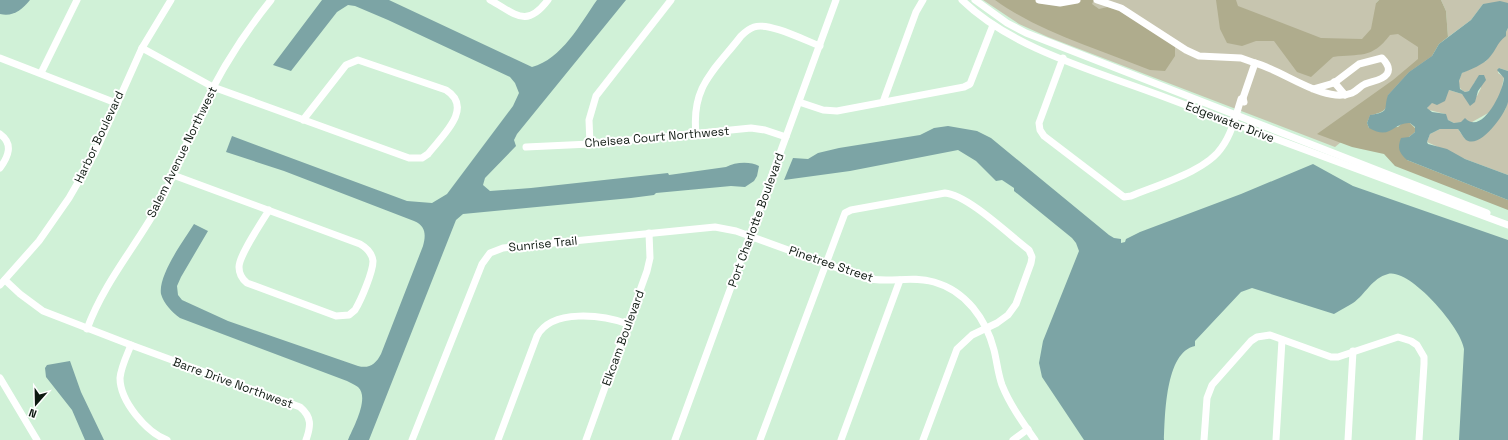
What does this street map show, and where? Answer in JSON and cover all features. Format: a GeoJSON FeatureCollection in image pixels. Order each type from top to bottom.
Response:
{"type":"FeatureCollection","features":[{"type":"Feature","properties":{"kind":"street"},"geometry":{"type":"LineString","coordinates":[[41,73],[77,0]]}},
{"type":"Feature","properties":{"kind":"street","name":"Harbor Boulevard"},"geometry":{"type":"LineString","coordinates":[[3,282],[39,241],[69,198],[95,153],[116,103],[142,48],[171,0]]}},
{"type":"Feature","properties":{"kind":"street","name":"Salem Avenue Northwest"},"geometry":{"type":"LineString","coordinates":[[87,329],[100,298],[146,227],[173,175],[197,119],[213,87],[242,39],[271,0]]}},
{"type":"Feature","properties":{"kind":"street"},"geometry":{"type":"LineString","coordinates":[[490,0],[520,17],[527,17],[540,11],[548,0]]}},
{"type":"Feature","properties":{"kind":"street"},"geometry":{"type":"LineString","coordinates":[[590,144],[588,120],[596,96],[672,0]]}},
{"type":"Feature","properties":{"kind":"street","name":"Port Charlotte Boulevard"},"geometry":{"type":"LineString","coordinates":[[675,440],[836,0]]}},
{"type":"Feature","properties":{"kind":"street"},"geometry":{"type":"LineString","coordinates":[[883,102],[916,12],[923,0]]}},
{"type":"Feature","properties":{"kind":"street","name":"Edgewater Drive"},"geometry":{"type":"LineString","coordinates":[[962,0],[993,25],[1028,44],[1508,226]]}},
{"type":"Feature","properties":{"kind":"street","name":"Edgewater Drive"},"geometry":{"type":"LineString","coordinates":[[975,0],[1007,23],[1026,33],[1508,221]]}},
{"type":"Feature","properties":{"kind":"street"},"geometry":{"type":"LineString","coordinates":[[1039,0],[1060,3],[1077,0]]}},
{"type":"Feature","properties":{"kind":"street"},"geometry":{"type":"LineString","coordinates":[[1097,0],[1121,8],[1186,50],[1199,56],[1241,58],[1270,67],[1313,88],[1327,94],[1345,95],[1353,93],[1364,84],[1379,80],[1387,74],[1387,63],[1382,58],[1358,64],[1334,82],[1313,88]]}},
{"type":"Feature","properties":{"kind":"street"},"geometry":{"type":"LineString","coordinates":[[799,102],[830,111],[964,87],[970,84],[993,25]]}},
{"type":"Feature","properties":{"kind":"street"},"geometry":{"type":"LineString","coordinates":[[696,134],[695,107],[701,87],[741,36],[748,30],[754,27],[768,27],[820,46]]}},
{"type":"Feature","properties":{"kind":"street"},"geometry":{"type":"LineString","coordinates":[[142,48],[213,87],[303,120],[415,159],[428,154],[455,119],[458,106],[456,99],[446,90],[358,60],[346,65],[303,120]]}},
{"type":"Feature","properties":{"kind":"street"},"geometry":{"type":"LineString","coordinates":[[0,58],[116,103]]}},
{"type":"Feature","properties":{"kind":"street"},"geometry":{"type":"LineString","coordinates":[[1064,58],[1039,123],[1040,130],[1044,136],[1124,197],[1131,196],[1206,164],[1221,149],[1240,107],[1243,105],[1255,63]]}},
{"type":"Feature","properties":{"kind":"street"},"geometry":{"type":"LineString","coordinates":[[1334,82],[1345,95]]}},
{"type":"Feature","properties":{"kind":"street","name":"Chelsea Court Northwest"},"geometry":{"type":"LineString","coordinates":[[526,147],[590,144],[751,128],[765,130],[786,137]]}},
{"type":"Feature","properties":{"kind":"street"},"geometry":{"type":"LineString","coordinates":[[0,134],[6,140],[8,147],[8,154],[0,168]]}},
{"type":"Feature","properties":{"kind":"street"},"geometry":{"type":"LineString","coordinates":[[173,175],[269,210],[366,247],[373,260],[372,267],[355,310],[349,315],[336,316],[247,284],[242,279],[239,272],[241,259],[269,210]]}},
{"type":"Feature","properties":{"kind":"street"},"geometry":{"type":"LineString","coordinates":[[760,440],[845,213],[851,210],[945,192],[958,196],[1029,250],[1032,257],[1031,264],[1013,310],[1003,319],[966,339],[957,349],[923,440]]}},
{"type":"Feature","properties":{"kind":"street","name":"Sunrise Trail"},"geometry":{"type":"LineString","coordinates":[[412,440],[482,264],[490,253],[503,248],[715,227],[729,229],[750,236]]}},
{"type":"Feature","properties":{"kind":"street","name":"Elkcam Boulevard"},"geometry":{"type":"LineString","coordinates":[[586,440],[649,265],[651,251],[649,233]]}},
{"type":"Feature","properties":{"kind":"street","name":"Pinetree Street"},"geometry":{"type":"LineString","coordinates":[[750,236],[872,280],[927,280],[950,288],[969,302],[986,328],[994,350],[1002,386],[1012,405],[1035,440]]}},
{"type":"Feature","properties":{"kind":"street"},"geometry":{"type":"LineString","coordinates":[[842,440],[900,280]]}},
{"type":"Feature","properties":{"kind":"street","name":"Barre Drive Northwest"},"geometry":{"type":"LineString","coordinates":[[3,282],[37,307],[56,317],[300,407],[305,411],[310,424],[306,440]]}},
{"type":"Feature","properties":{"kind":"street"},"geometry":{"type":"LineString","coordinates":[[498,440],[537,336],[545,325],[558,320],[598,316],[612,318],[628,324]]}},
{"type":"Feature","properties":{"kind":"street"},"geometry":{"type":"LineString","coordinates":[[1204,440],[1207,398],[1212,385],[1257,337],[1270,336],[1331,357],[1398,337],[1411,341],[1417,345],[1424,357],[1419,440]]}},
{"type":"Feature","properties":{"kind":"street"},"geometry":{"type":"LineString","coordinates":[[1276,440],[1282,340]]}},
{"type":"Feature","properties":{"kind":"street"},"geometry":{"type":"LineString","coordinates":[[131,345],[120,376],[122,389],[142,422],[152,432],[167,440]]}},
{"type":"Feature","properties":{"kind":"street"},"geometry":{"type":"LineString","coordinates":[[1348,440],[1353,351]]}},
{"type":"Feature","properties":{"kind":"street"},"geometry":{"type":"LineString","coordinates":[[0,378],[37,440]]}},
{"type":"Feature","properties":{"kind":"street"},"geometry":{"type":"LineString","coordinates":[[1013,440],[1028,429]]}},
{"type":"Feature","properties":{"kind":"shaded area"},"geometry":{"type":"Polygon","coordinates":[[[983,0],[1379,0],[1376,3],[1394,25],[1439,61],[1335,147],[1048,37],[1019,24],[983,0]]]}},
{"type":"Feature","properties":{"kind":"shaded area"},"geometry":{"type":"Polygon","coordinates":[[[995,0],[1094,0],[1092,4],[1099,9],[1112,6],[1175,41],[1175,56],[1165,71],[1150,70],[1070,40],[1031,22],[995,0]]]}},
{"type":"Feature","properties":{"kind":"shaded area"},"geometry":{"type":"Polygon","coordinates":[[[1216,0],[1236,0],[1238,6],[1321,38],[1362,39],[1371,29],[1376,3],[1379,0],[1441,0],[1446,11],[1448,37],[1439,44],[1432,56],[1409,72],[1388,95],[1385,110],[1370,115],[1367,123],[1369,128],[1398,127],[1402,123],[1410,123],[1415,128],[1415,132],[1409,137],[1407,160],[1508,200],[1508,210],[1395,166],[1384,154],[1352,147],[1317,134],[1393,80],[1418,59],[1418,47],[1398,34],[1390,35],[1383,43],[1371,52],[1358,55],[1333,57],[1311,77],[1297,72],[1274,41],[1256,41],[1242,46],[1227,43],[1220,29],[1216,0]]]}},
{"type":"Feature","properties":{"kind":"shaded area"},"geometry":{"type":"Polygon","coordinates":[[[1441,0],[1508,0],[1508,3],[1483,4],[1471,20],[1448,37],[1446,11],[1441,0]]]}},
{"type":"Feature","properties":{"kind":"shaded area"},"geometry":{"type":"Polygon","coordinates":[[[1508,28],[1508,71],[1499,68],[1498,73],[1504,77],[1500,96],[1490,112],[1472,122],[1454,123],[1448,120],[1445,114],[1429,110],[1427,108],[1429,105],[1449,90],[1462,94],[1466,97],[1477,96],[1481,88],[1478,78],[1471,90],[1465,92],[1459,87],[1459,81],[1462,73],[1486,61],[1493,52],[1497,43],[1506,34],[1508,28]]]}},
{"type":"Feature","properties":{"kind":"shaded area"},"geometry":{"type":"Polygon","coordinates":[[[1508,101],[1508,175],[1465,159],[1427,142],[1430,134],[1440,129],[1458,129],[1465,139],[1505,110],[1508,101]]]}},
{"type":"Feature","properties":{"kind":"water"},"geometry":{"type":"Polygon","coordinates":[[[0,0],[30,0],[17,12],[5,15],[0,14],[0,0]]]}},
{"type":"Feature","properties":{"kind":"water"},"geometry":{"type":"Polygon","coordinates":[[[322,0],[389,0],[532,67],[543,63],[561,49],[577,30],[597,0],[626,0],[517,134],[514,140],[516,146],[485,178],[483,185],[490,191],[668,173],[669,175],[726,167],[742,163],[751,163],[759,166],[757,176],[754,181],[745,187],[731,186],[656,193],[654,195],[631,198],[463,214],[456,220],[369,440],[348,440],[357,421],[361,405],[361,392],[358,387],[347,381],[180,318],[169,308],[162,298],[161,286],[163,277],[178,248],[194,224],[208,231],[177,286],[178,295],[182,300],[228,321],[358,366],[366,367],[377,361],[381,354],[423,246],[425,235],[423,228],[414,221],[284,171],[226,152],[232,136],[407,201],[432,203],[447,194],[513,106],[519,93],[515,83],[510,77],[388,20],[355,6],[348,5],[337,12],[291,71],[273,65],[322,0]]]}},
{"type":"Feature","properties":{"kind":"water"},"geometry":{"type":"Polygon","coordinates":[[[1500,1],[1508,3],[1508,28],[1506,36],[1487,60],[1477,67],[1462,73],[1459,81],[1460,89],[1465,92],[1469,91],[1479,75],[1484,75],[1486,80],[1478,91],[1475,102],[1470,106],[1462,94],[1449,90],[1445,101],[1437,105],[1432,103],[1427,108],[1432,112],[1446,114],[1448,120],[1454,123],[1461,122],[1465,118],[1472,122],[1478,121],[1485,117],[1496,102],[1500,93],[1504,78],[1497,70],[1499,68],[1508,71],[1508,102],[1506,107],[1491,130],[1477,140],[1471,142],[1465,139],[1458,129],[1440,129],[1430,134],[1427,142],[1428,144],[1447,149],[1465,159],[1508,175],[1508,200],[1407,160],[1402,155],[1399,145],[1401,138],[1409,137],[1415,132],[1415,127],[1410,123],[1404,123],[1382,133],[1369,128],[1367,123],[1370,115],[1384,111],[1388,95],[1409,72],[1432,56],[1439,44],[1471,20],[1483,4],[1500,1]]]}},
{"type":"Feature","properties":{"kind":"water"},"geometry":{"type":"Polygon","coordinates":[[[948,126],[977,131],[991,138],[1109,235],[1114,238],[1121,239],[1121,243],[1140,232],[1241,194],[1313,164],[1353,186],[1508,240],[1508,440],[1459,440],[1464,349],[1461,340],[1445,315],[1421,290],[1409,280],[1398,275],[1388,274],[1377,279],[1357,300],[1334,314],[1252,288],[1241,292],[1195,341],[1195,346],[1185,351],[1178,360],[1172,372],[1166,402],[1164,440],[1084,440],[1042,377],[1039,363],[1043,341],[1079,251],[1072,238],[1014,191],[1014,188],[1002,180],[996,181],[976,161],[958,150],[850,171],[784,180],[793,158],[808,159],[818,153],[839,148],[920,135],[934,128],[948,126]]]}},
{"type":"Feature","properties":{"kind":"water"},"geometry":{"type":"Polygon","coordinates":[[[70,361],[81,392],[104,440],[85,440],[72,410],[46,377],[45,368],[47,365],[70,361]]]}}]}
